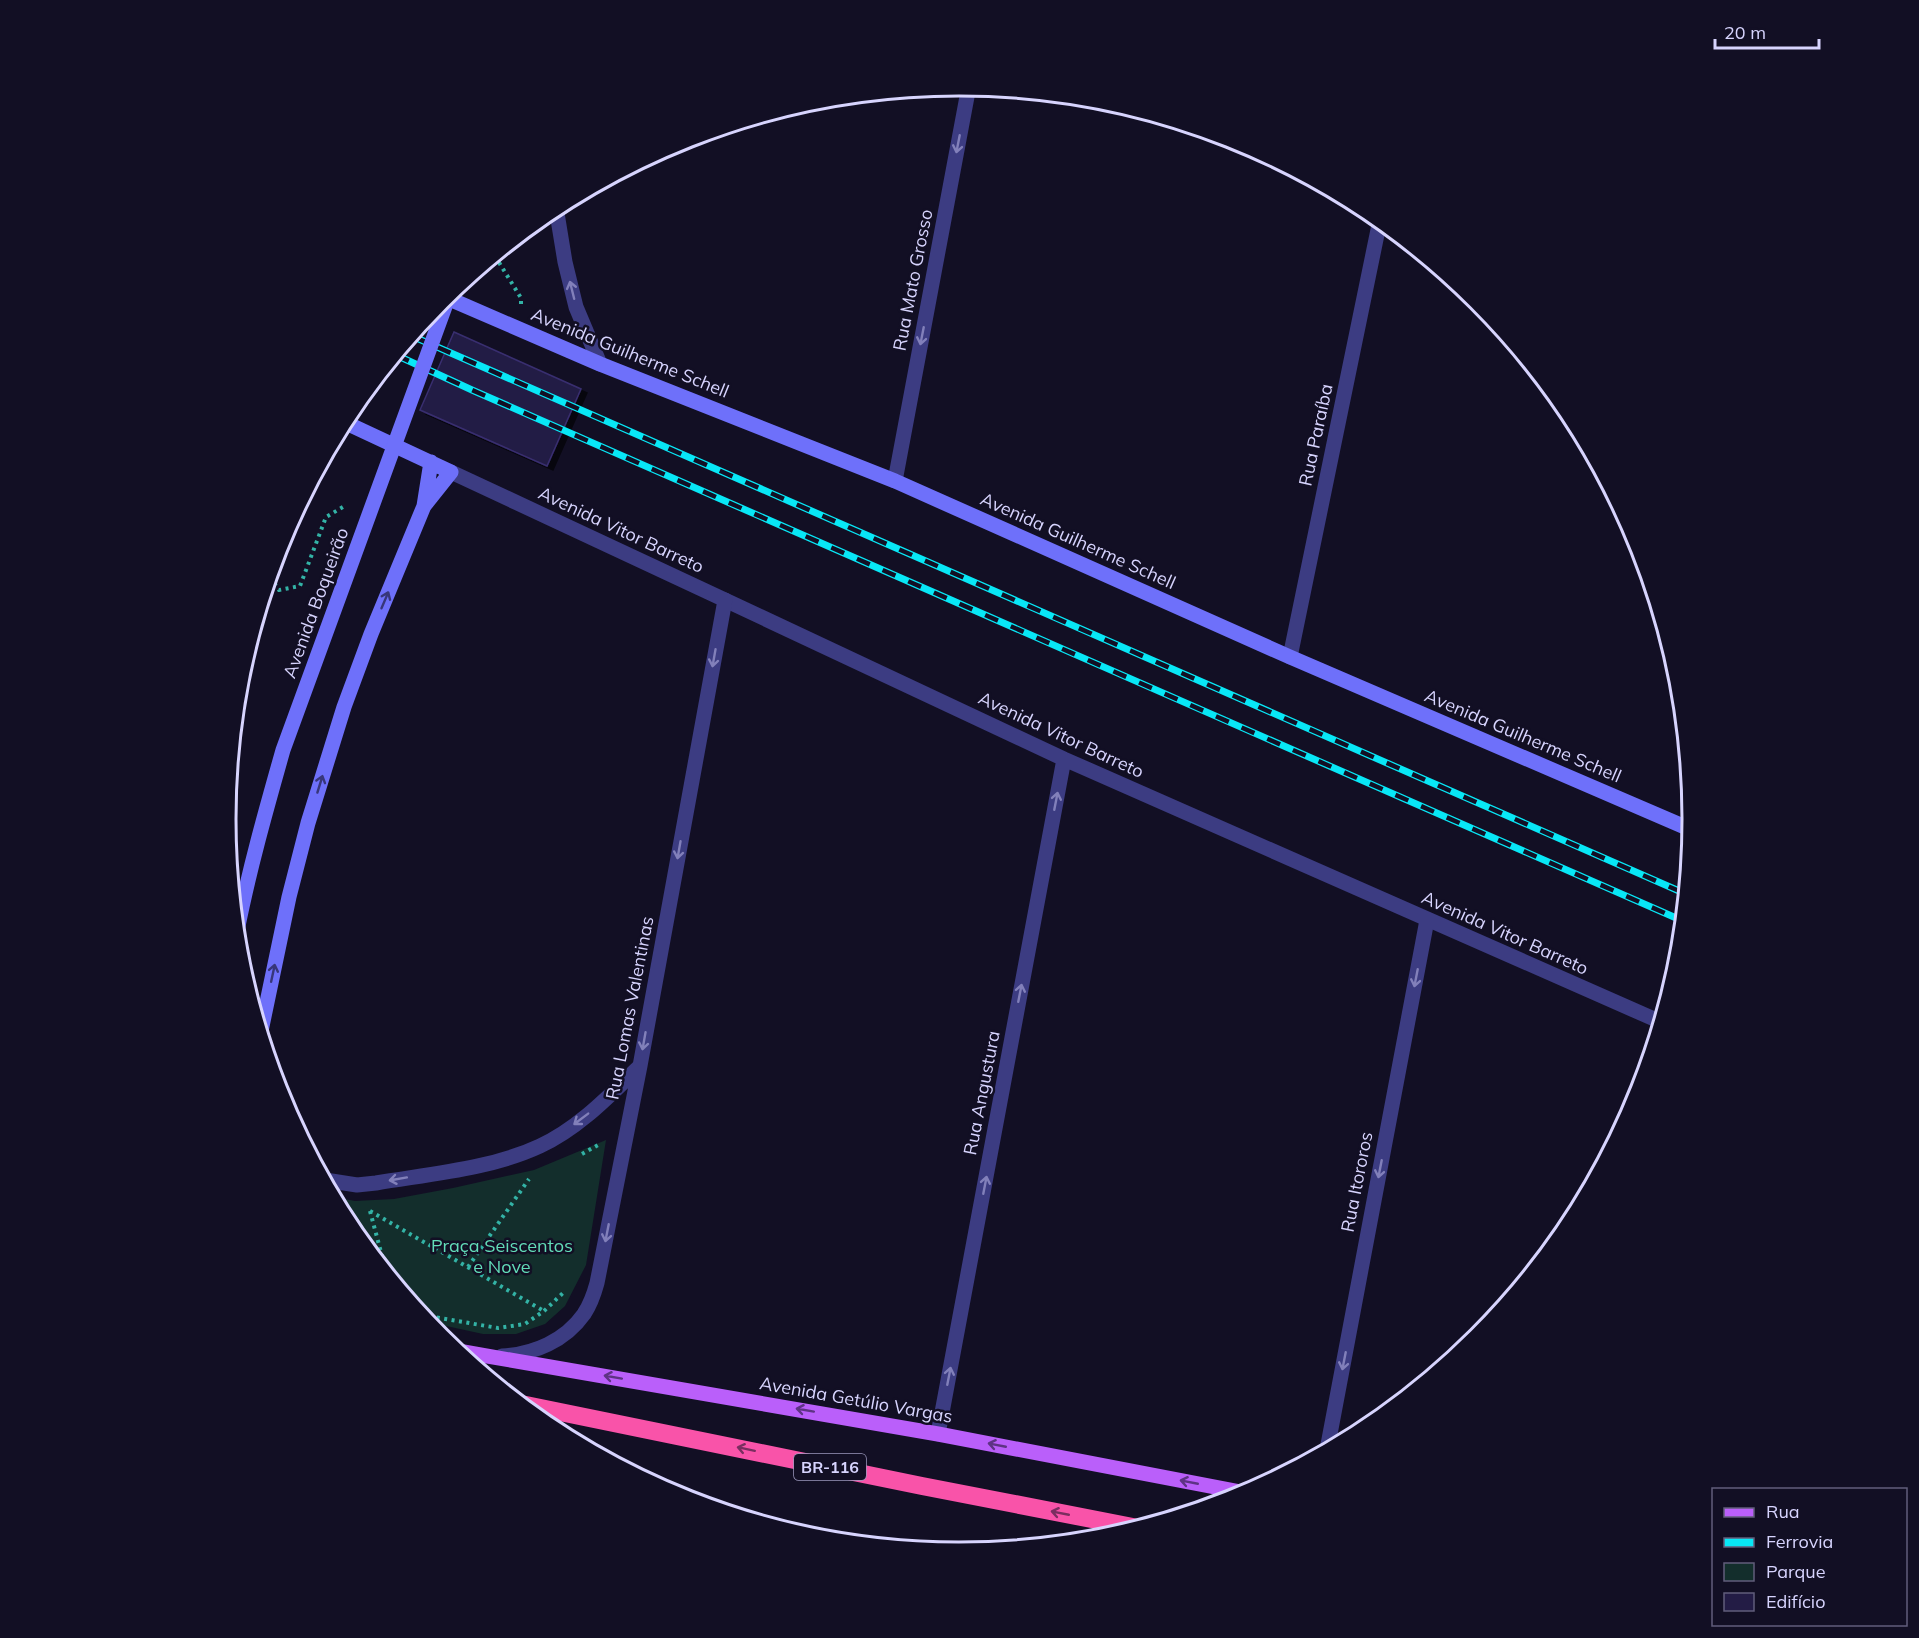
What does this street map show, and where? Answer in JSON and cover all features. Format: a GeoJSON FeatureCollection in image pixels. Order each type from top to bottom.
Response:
{"type":"FeatureCollection","features":[{"type":"Feature","properties":{"kind":"highway","name":"BR-116"},"geometry":{"type":"LineString","coordinates":[[541,1408],[1118,1524]]}},
{"type":"Feature","properties":{"kind":"main road","name":"Avenida Guilherme Schell"},"geometry":{"type":"LineString","coordinates":[[455,301],[600,364],[895,481],[1290,657],[1682,826]]}},
{"type":"Feature","properties":{"kind":"main road","name":"Avenida Boqueirão"},"geometry":{"type":"LineString","coordinates":[[242,907],[283,750],[442,314]]}},
{"type":"Feature","properties":{"kind":"main road"},"geometry":{"type":"LineString","coordinates":[[352,426],[452,472],[424,506]]}},
{"type":"Feature","properties":{"kind":"main road"},"geometry":{"type":"LineString","coordinates":[[264,1016],[289,897],[326,764],[371,634],[424,506],[431,462]]}},
{"type":"Feature","properties":{"kind":"main road","name":"Avenida Getúlio Vargas"},"geometry":{"type":"LineString","coordinates":[[473,1354],[938,1434],[1229,1490]]}},
{"type":"Feature","properties":{"kind":"street","name":"Rua Mato Grosso"},"geometry":{"type":"LineString","coordinates":[[895,481],[967,96]]}},
{"type":"Feature","properties":{"kind":"street"},"geometry":{"type":"LineString","coordinates":[[558,218],[576,307],[600,364]]}},
{"type":"Feature","properties":{"kind":"street","name":"Rua Paraíba"},"geometry":{"type":"LineString","coordinates":[[1290,657],[1378,230]]}},
{"type":"Feature","properties":{"kind":"street","name":"Avenida Vitor Barreto"},"geometry":{"type":"LineString","coordinates":[[452,472],[1064,759],[1654,1019]]}},
{"type":"Feature","properties":{"kind":"street","name":"Rua Lomas Valentinas"},"geometry":{"type":"LineString","coordinates":[[490,1356],[520,1355],[544,1347],[573,1326],[585,1313],[597,1283],[640,1066],[725,600]]}},
{"type":"Feature","properties":{"kind":"street","name":"Rua Angustura"},"geometry":{"type":"LineString","coordinates":[[938,1434],[1064,759]]}},
{"type":"Feature","properties":{"kind":"street","name":"Rua Itororos"},"geometry":{"type":"LineString","coordinates":[[1329,1440],[1426,920]]}},
{"type":"Feature","properties":{"kind":"street"},"geometry":{"type":"LineString","coordinates":[[334,1181],[357,1185],[376,1183],[491,1163],[520,1154],[541,1146],[577,1122],[598,1106],[640,1066]]}},
{"type":"Feature","properties":{"kind":"path"},"geometry":{"type":"LineString","coordinates":[[499,262],[521,298],[518,328]]}},
{"type":"Feature","properties":{"kind":"path"},"geometry":{"type":"LineString","coordinates":[[276,585],[279,590],[300,586],[326,517],[343,507]]}},
{"type":"Feature","properties":{"kind":"path"},"geometry":{"type":"LineString","coordinates":[[595,1157],[598,1145]]}},
{"type":"Feature","properties":{"kind":"path"},"geometry":{"type":"LineString","coordinates":[[468,1267],[531,1177]]}},
{"type":"Feature","properties":{"kind":"path"},"geometry":{"type":"LineString","coordinates":[[381,1252],[370,1210],[544,1311]]}},
{"type":"Feature","properties":{"kind":"path"},"geometry":{"type":"LineString","coordinates":[[436,1317],[498,1328],[525,1324],[563,1295],[566,1287]]}},
{"type":"Feature","properties":{"kind":"green space","name":"Praça Seiscentos e Nove"},"geometry":{"type":"Polygon","coordinates":[[[606,1140],[586,1265],[565,1306],[545,1324],[516,1334],[483,1334],[444,1325],[386,1259],[345,1199],[355,1201],[394,1199],[534,1170],[606,1140]]]}},
{"type":"Feature","properties":{"kind":"building"},"geometry":{"type":"Polygon","coordinates":[[[454,332],[581,389],[547,466],[420,410],[454,332]]]}},
{"type":"Feature","properties":{"kind":"railway"},"geometry":{"type":"LineString","coordinates":[[419,339],[1678,891]]}},
{"type":"Feature","properties":{"kind":"railway"},"geometry":{"type":"LineString","coordinates":[[403,358],[1675,918]]}}]}
